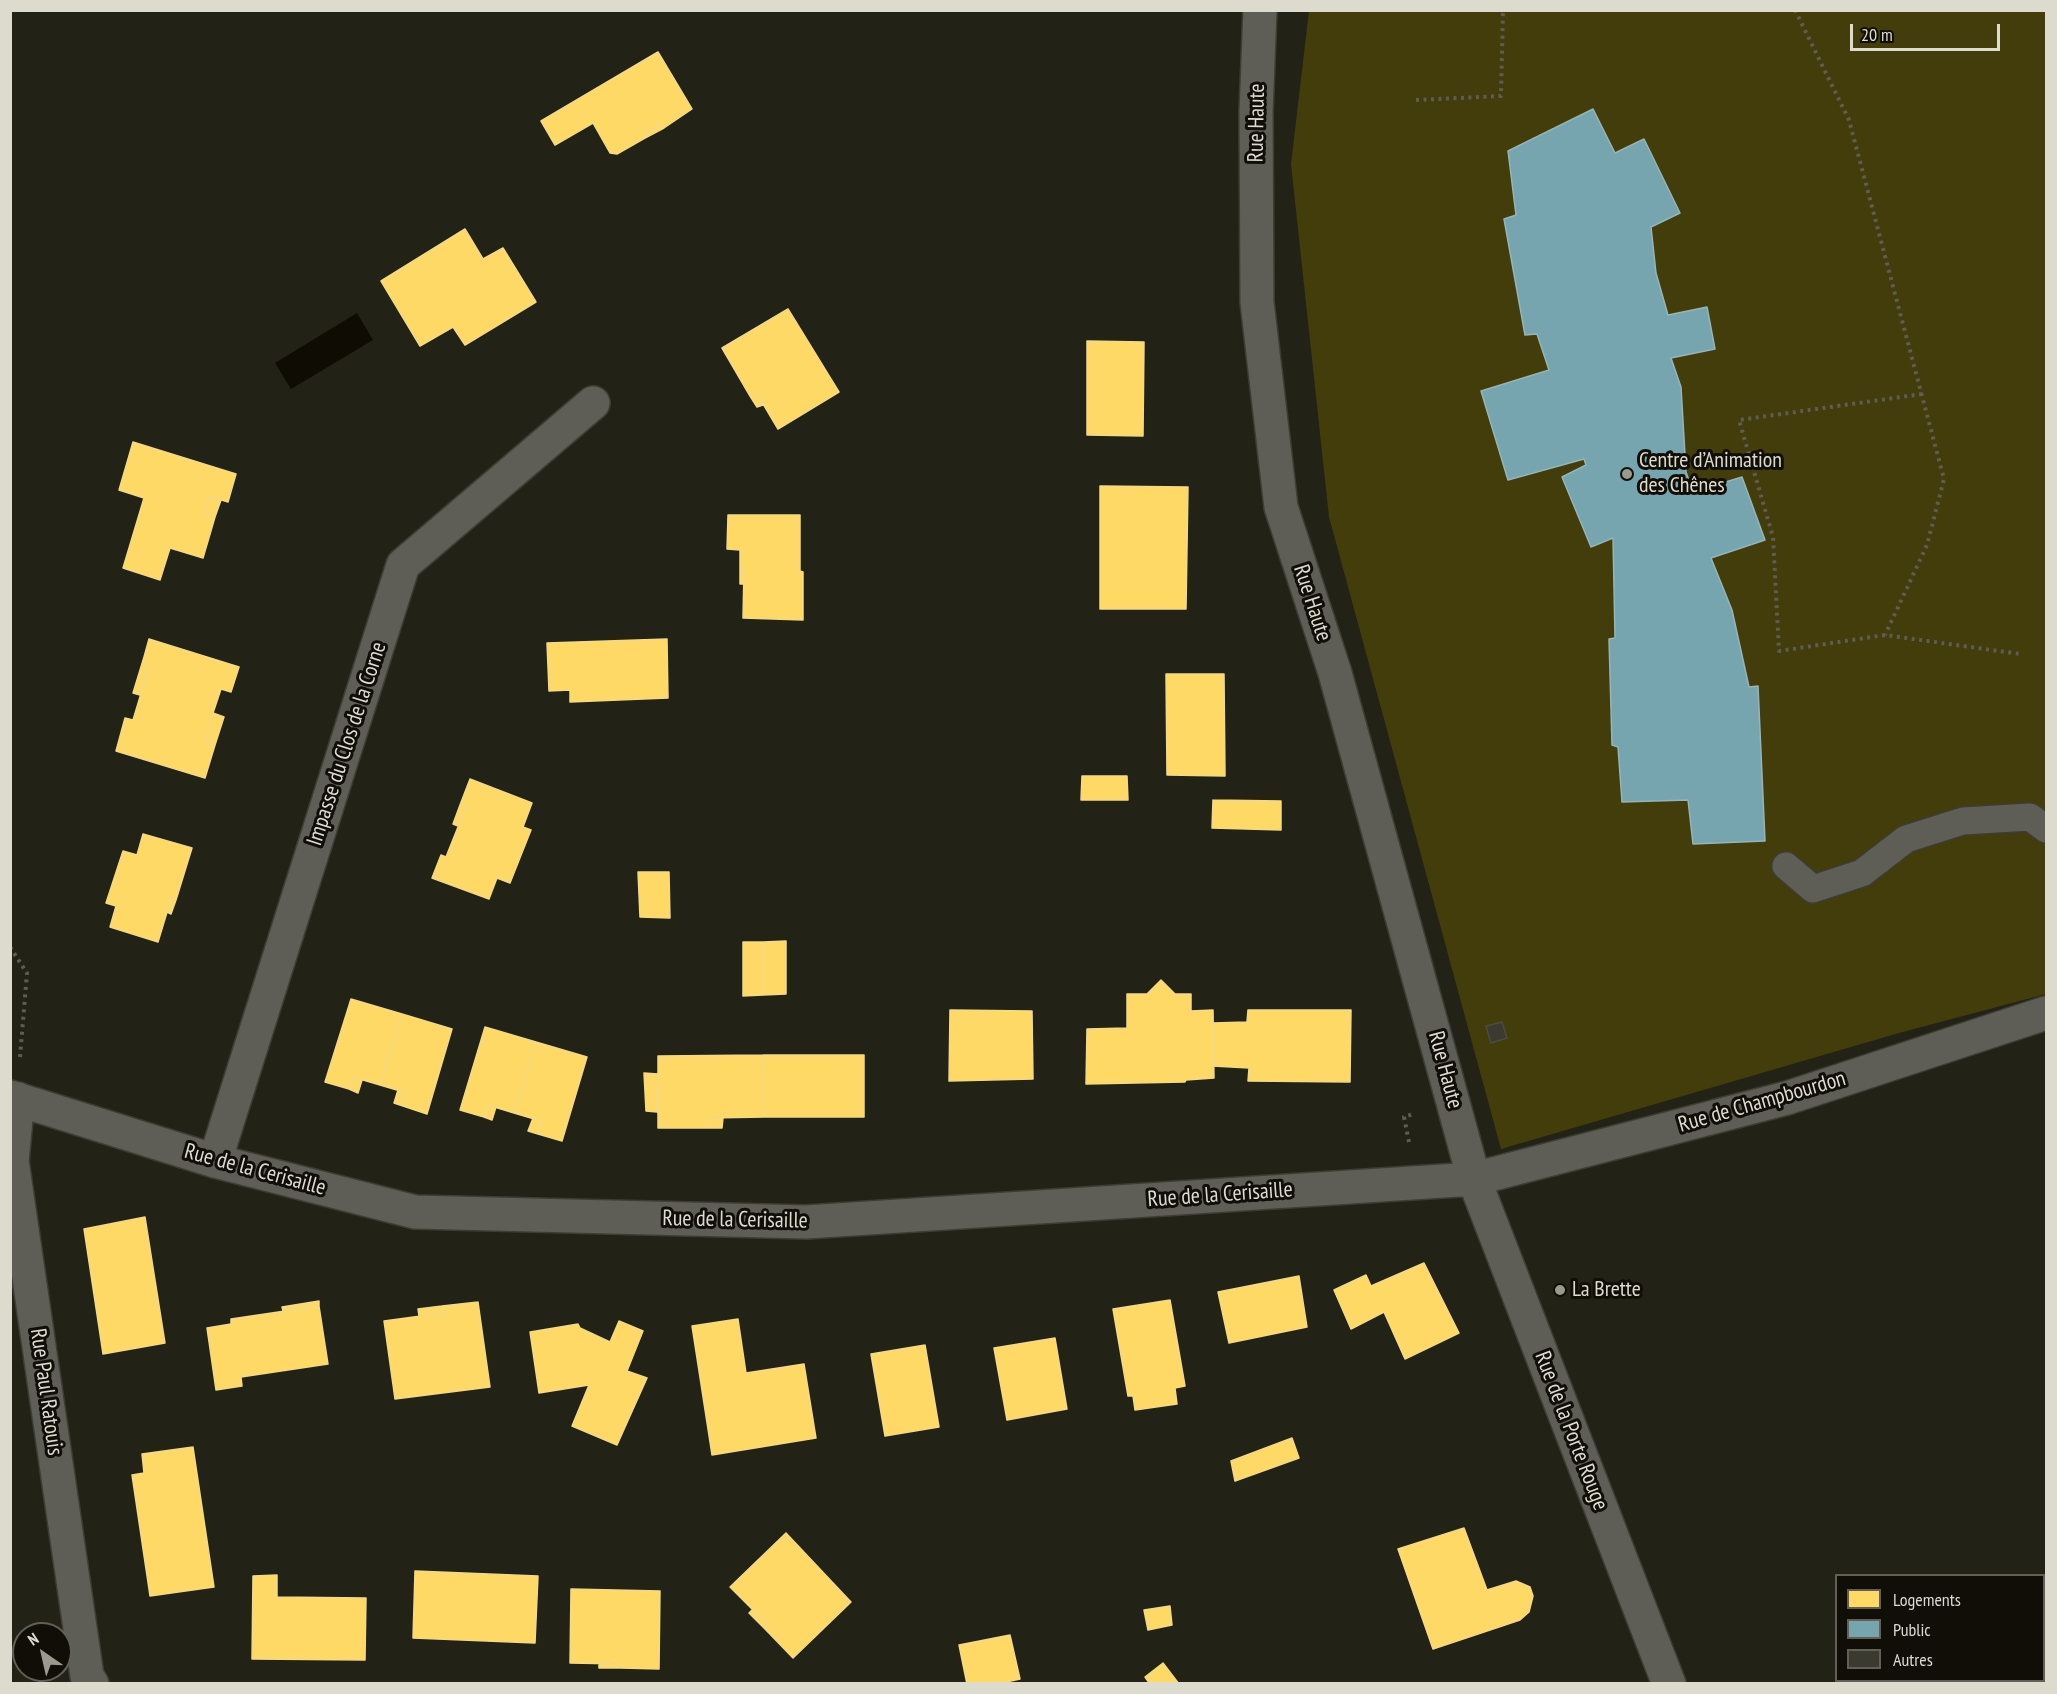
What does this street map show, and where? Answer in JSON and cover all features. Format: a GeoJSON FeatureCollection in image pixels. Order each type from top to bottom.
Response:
{"type":"FeatureCollection","features":[{"type":"Feature","properties":{"kind":"street","name":"Rue Haute"},"geometry":{"type":"LineString","coordinates":[[1260,10],[1256,112],[1257,302],[1281,507],[1335,673],[1474,1179]]}},
{"type":"Feature","properties":{"kind":"street","name":"Impasse du Clos de la Corne"},"geometry":{"type":"LineString","coordinates":[[215,1161],[404,565],[593,404]]}},
{"type":"Feature","properties":{"kind":"street","name":"Rue de Champbourdon"},"geometry":{"type":"LineString","coordinates":[[1474,1179],[1787,1098],[2046,1013]]}},
{"type":"Feature","properties":{"kind":"street","name":"Rue de la Cerisaille"},"geometry":{"type":"LineString","coordinates":[[14,1098],[215,1161],[415,1212],[806,1222],[1474,1179]]}},
{"type":"Feature","properties":{"kind":"street","name":"Rue Paul Ratouis"},"geometry":{"type":"LineString","coordinates":[[14,1098],[12,1161],[87,1676],[92,1683]]}},
{"type":"Feature","properties":{"kind":"street","name":"Rue de la Porte Rouge"},"geometry":{"type":"LineString","coordinates":[[1474,1179],[1669,1683]]}},
{"type":"Feature","properties":{"kind":"lane"},"geometry":{"type":"LineString","coordinates":[[1786,866],[1813,890],[1862,873],[1906,840],[1963,821],[2030,817],[2046,829]]}},
{"type":"Feature","properties":{"kind":"path"},"geometry":{"type":"LineString","coordinates":[[1416,100],[1501,96],[1503,10]]}},
{"type":"Feature","properties":{"kind":"path"},"geometry":{"type":"LineString","coordinates":[[1795,10],[1849,120],[1944,479],[1927,545],[1885,635]]}},
{"type":"Feature","properties":{"kind":"path"},"geometry":{"type":"LineString","coordinates":[[1922,394],[1739,420],[1773,537],[1779,651],[1885,635],[2020,654]]}},
{"type":"Feature","properties":{"kind":"path"},"geometry":{"type":"LineString","coordinates":[[10,947],[27,973],[14,1098]]}},
{"type":"Feature","properties":{"kind":"shaded area"},"geometry":{"type":"Polygon","coordinates":[[[1309,11],[2046,11],[2046,994],[1899,1033],[1501,1149],[1329,517],[1291,164],[1309,11]]]}},
{"type":"Feature","properties":{"kind":"shaded area"},"geometry":{"type":"Polygon","coordinates":[[[357,313],[373,340],[291,389],[275,363],[357,313]]]}},
{"type":"Feature","properties":{"kind":"building: Logements"},"geometry":{"type":"Polygon","coordinates":[[[658,52],[692,109],[664,128],[661,124],[646,132],[645,138],[617,154],[610,153],[593,123],[555,145],[541,121],[658,52]]]}},
{"type":"Feature","properties":{"kind":"building: Logements"},"geometry":{"type":"Polygon","coordinates":[[[661,124],[664,128],[645,138],[646,132],[661,124]]]}},
{"type":"Feature","properties":{"kind":"building: Logements"},"geometry":{"type":"Polygon","coordinates":[[[465,229],[483,259],[503,248],[536,302],[465,345],[453,327],[420,346],[381,281],[465,229]]]}},
{"type":"Feature","properties":{"kind":"building: Logements"},"geometry":{"type":"Polygon","coordinates":[[[788,309],[839,392],[778,429],[756,392],[750,396],[722,348],[788,309]]]}},
{"type":"Feature","properties":{"kind":"building: Logements"},"geometry":{"type":"Polygon","coordinates":[[[1087,341],[1144,342],[1143,436],[1087,435],[1087,341]]]}},
{"type":"Feature","properties":{"kind":"building: Logements"},"geometry":{"type":"Polygon","coordinates":[[[756,392],[763,405],[757,407],[750,396],[756,392]]]}},
{"type":"Feature","properties":{"kind":"building: Logements"},"geometry":{"type":"Polygon","coordinates":[[[133,442],[236,474],[228,502],[209,496],[204,514],[215,517],[203,558],[170,548],[160,580],[123,568],[144,498],[119,490],[133,442]]]}},
{"type":"Feature","properties":{"kind":"building: Logements"},"geometry":{"type":"Polygon","coordinates":[[[1100,486],[1188,487],[1186,609],[1100,609],[1100,486]]]}},
{"type":"Feature","properties":{"kind":"building: Logements"},"geometry":{"type":"Polygon","coordinates":[[[209,496],[221,500],[215,517],[204,514],[209,496]]]}},
{"type":"Feature","properties":{"kind":"building: Logements"},"geometry":{"type":"Polygon","coordinates":[[[728,515],[800,515],[803,620],[743,618],[744,570],[740,570],[740,550],[727,549],[728,515]]]}},
{"type":"Feature","properties":{"kind":"building: Logements"},"geometry":{"type":"Polygon","coordinates":[[[740,570],[744,570],[743,584],[740,584],[740,570]]]}},
{"type":"Feature","properties":{"kind":"building: Logements"},"geometry":{"type":"Polygon","coordinates":[[[149,639],[239,667],[231,692],[221,689],[213,713],[205,742],[215,745],[205,778],[116,751],[125,718],[133,720],[149,667],[144,657],[149,639]]]}},
{"type":"Feature","properties":{"kind":"building: Logements"},"geometry":{"type":"Polygon","coordinates":[[[667,639],[668,698],[570,702],[570,690],[549,691],[547,643],[667,639]]]}},
{"type":"Feature","properties":{"kind":"building: Logements"},"geometry":{"type":"Polygon","coordinates":[[[144,657],[149,667],[140,695],[133,693],[144,657]]]}},
{"type":"Feature","properties":{"kind":"building: Logements"},"geometry":{"type":"Polygon","coordinates":[[[1166,674],[1224,674],[1225,776],[1167,775],[1166,674]]]}},
{"type":"Feature","properties":{"kind":"building: Logements"},"geometry":{"type":"Polygon","coordinates":[[[213,713],[224,717],[215,745],[205,742],[213,713]]]}},
{"type":"Feature","properties":{"kind":"building: Logements"},"geometry":{"type":"Polygon","coordinates":[[[1082,776],[1127,776],[1128,800],[1081,800],[1082,776]]]}},
{"type":"Feature","properties":{"kind":"building: Logements"},"geometry":{"type":"Polygon","coordinates":[[[470,779],[532,803],[523,827],[531,830],[510,883],[497,878],[489,899],[432,878],[441,855],[446,857],[466,807],[460,805],[470,779]]]}},
{"type":"Feature","properties":{"kind":"building: Logements"},"geometry":{"type":"Polygon","coordinates":[[[1213,800],[1281,801],[1281,830],[1212,828],[1213,800]]]}},
{"type":"Feature","properties":{"kind":"building: Logements"},"geometry":{"type":"Polygon","coordinates":[[[460,805],[466,807],[458,826],[453,824],[460,805]]]}},
{"type":"Feature","properties":{"kind":"building: Logements"},"geometry":{"type":"Polygon","coordinates":[[[143,834],[192,848],[176,900],[171,899],[158,942],[110,927],[116,906],[106,903],[123,851],[137,855],[143,834]]]}},
{"type":"Feature","properties":{"kind":"building: Logements"},"geometry":{"type":"Polygon","coordinates":[[[638,872],[669,872],[670,918],[640,917],[638,872]]]}},
{"type":"Feature","properties":{"kind":"building: Logements"},"geometry":{"type":"Polygon","coordinates":[[[171,899],[176,900],[171,914],[167,912],[171,899]]]}},
{"type":"Feature","properties":{"kind":"building: Logements"},"geometry":{"type":"Polygon","coordinates":[[[786,941],[786,994],[763,995],[763,942],[786,941]]]}},
{"type":"Feature","properties":{"kind":"building: Logements"},"geometry":{"type":"Polygon","coordinates":[[[743,942],[763,942],[763,995],[743,996],[743,942]]]}},
{"type":"Feature","properties":{"kind":"building: Logements"},"geometry":{"type":"Polygon","coordinates":[[[1161,980],[1175,994],[1191,994],[1191,1011],[1213,1010],[1214,1078],[1186,1080],[1185,1082],[1086,1084],[1087,1029],[1127,1028],[1127,994],[1147,994],[1161,980]]]}},
{"type":"Feature","properties":{"kind":"building: Logements"},"geometry":{"type":"Polygon","coordinates":[[[351,999],[402,1014],[380,1085],[353,1077],[349,1089],[325,1082],[351,999]]]}},
{"type":"Feature","properties":{"kind":"building: Logements"},"geometry":{"type":"Polygon","coordinates":[[[950,1010],[1032,1011],[1033,1079],[949,1081],[950,1010]]]}},
{"type":"Feature","properties":{"kind":"building: Logements"},"geometry":{"type":"Polygon","coordinates":[[[1248,1010],[1351,1010],[1350,1082],[1248,1081],[1249,1068],[1213,1066],[1213,1023],[1247,1022],[1248,1010]]]}},
{"type":"Feature","properties":{"kind":"building: Logements"},"geometry":{"type":"Polygon","coordinates":[[[402,1014],[452,1029],[427,1114],[403,1106],[407,1093],[380,1085],[402,1014]]]}},
{"type":"Feature","properties":{"kind":"building: Logements"},"geometry":{"type":"Polygon","coordinates":[[[485,1027],[536,1042],[514,1113],[488,1105],[484,1117],[460,1110],[485,1027]]]}},
{"type":"Feature","properties":{"kind":"building: Logements"},"geometry":{"type":"Polygon","coordinates":[[[536,1042],[587,1057],[562,1141],[538,1134],[541,1121],[514,1113],[536,1042]]]}},
{"type":"Feature","properties":{"kind":"building: Logements"},"geometry":{"type":"Polygon","coordinates":[[[763,1055],[864,1055],[864,1117],[764,1117],[763,1055]]]}},
{"type":"Feature","properties":{"kind":"building: Logements"},"geometry":{"type":"Polygon","coordinates":[[[763,1055],[764,1117],[710,1118],[709,1128],[658,1128],[658,1056],[763,1055]]]}},
{"type":"Feature","properties":{"kind":"building: Logements"},"geometry":{"type":"Polygon","coordinates":[[[644,1073],[658,1074],[657,1112],[646,1111],[644,1073]]]}},
{"type":"Feature","properties":{"kind":"building: Logements"},"geometry":{"type":"Polygon","coordinates":[[[353,1077],[362,1080],[358,1093],[349,1089],[353,1077]]]}},
{"type":"Feature","properties":{"kind":"building: Logements"},"geometry":{"type":"Polygon","coordinates":[[[398,1090],[407,1093],[403,1106],[394,1103],[398,1090]]]}},
{"type":"Feature","properties":{"kind":"building: Logements"},"geometry":{"type":"Polygon","coordinates":[[[488,1105],[496,1107],[492,1120],[484,1117],[488,1105]]]}},
{"type":"Feature","properties":{"kind":"building: Logements"},"geometry":{"type":"Polygon","coordinates":[[[533,1118],[541,1121],[538,1134],[528,1131],[533,1118]]]}},
{"type":"Feature","properties":{"kind":"building: Logements"},"geometry":{"type":"Polygon","coordinates":[[[710,1118],[723,1118],[722,1128],[709,1128],[710,1118]]]}},
{"type":"Feature","properties":{"kind":"building: Logements"},"geometry":{"type":"Polygon","coordinates":[[[145,1217],[165,1343],[103,1354],[84,1229],[145,1217]]]}},
{"type":"Feature","properties":{"kind":"building: Logements"},"geometry":{"type":"Polygon","coordinates":[[[1424,1263],[1459,1333],[1405,1359],[1384,1312],[1351,1329],[1334,1290],[1366,1275],[1371,1286],[1424,1263]]]}},
{"type":"Feature","properties":{"kind":"building: Logements"},"geometry":{"type":"Polygon","coordinates":[[[1299,1276],[1307,1327],[1229,1343],[1218,1292],[1299,1276]]]}},
{"type":"Feature","properties":{"kind":"building: Logements"},"geometry":{"type":"Polygon","coordinates":[[[1170,1300],[1185,1386],[1175,1388],[1177,1404],[1135,1410],[1133,1396],[1128,1396],[1113,1309],[1170,1300]]]}},
{"type":"Feature","properties":{"kind":"building: Logements"},"geometry":{"type":"Polygon","coordinates":[[[319,1301],[319,1306],[283,1311],[282,1307],[319,1301]]]}},
{"type":"Feature","properties":{"kind":"building: Logements"},"geometry":{"type":"Polygon","coordinates":[[[478,1302],[490,1387],[395,1399],[384,1321],[443,1313],[442,1306],[478,1302]]]}},
{"type":"Feature","properties":{"kind":"building: Logements"},"geometry":{"type":"Polygon","coordinates":[[[319,1306],[328,1364],[241,1377],[242,1386],[216,1390],[207,1328],[231,1324],[231,1319],[319,1306]]]}},
{"type":"Feature","properties":{"kind":"building: Logements"},"geometry":{"type":"Polygon","coordinates":[[[442,1306],[443,1313],[419,1316],[418,1309],[442,1306]]]}},
{"type":"Feature","properties":{"kind":"building: Logements"},"geometry":{"type":"Polygon","coordinates":[[[738,1319],[746,1373],[804,1364],[816,1438],[712,1455],[692,1326],[738,1319]]]}},
{"type":"Feature","properties":{"kind":"building: Logements"},"geometry":{"type":"Polygon","coordinates":[[[619,1321],[643,1331],[627,1371],[647,1378],[617,1445],[572,1426],[589,1385],[539,1393],[530,1332],[578,1324],[580,1328],[610,1342],[619,1321]]]}},
{"type":"Feature","properties":{"kind":"building: Logements"},"geometry":{"type":"Polygon","coordinates":[[[1055,1338],[1067,1409],[1007,1420],[994,1348],[1055,1338]]]}},
{"type":"Feature","properties":{"kind":"building: Logements"},"geometry":{"type":"Polygon","coordinates":[[[925,1345],[939,1427],[885,1436],[871,1354],[925,1345]]]}},
{"type":"Feature","properties":{"kind":"building: Logements"},"geometry":{"type":"Polygon","coordinates":[[[1292,1438],[1299,1458],[1235,1481],[1231,1461],[1292,1438]]]}},
{"type":"Feature","properties":{"kind":"building: Logements"},"geometry":{"type":"Polygon","coordinates":[[[193,1447],[214,1587],[150,1596],[132,1475],[144,1473],[142,1454],[193,1447]]]}},
{"type":"Feature","properties":{"kind":"building: Logements"},"geometry":{"type":"Polygon","coordinates":[[[1464,1528],[1487,1590],[1516,1581],[1530,1587],[1533,1596],[1529,1612],[1520,1620],[1433,1649],[1398,1549],[1464,1528]]]}},
{"type":"Feature","properties":{"kind":"building: Logements"},"geometry":{"type":"Polygon","coordinates":[[[786,1533],[851,1602],[793,1658],[765,1629],[768,1625],[730,1587],[786,1533]]]}},
{"type":"Feature","properties":{"kind":"building: Logements"},"geometry":{"type":"Polygon","coordinates":[[[415,1571],[538,1576],[535,1643],[413,1638],[415,1571]]]}},
{"type":"Feature","properties":{"kind":"building: Logements"},"geometry":{"type":"Polygon","coordinates":[[[277,1575],[277,1597],[366,1598],[365,1660],[252,1659],[253,1576],[277,1575]]]}},
{"type":"Feature","properties":{"kind":"building: Logements"},"geometry":{"type":"Polygon","coordinates":[[[571,1589],[660,1591],[659,1669],[621,1668],[621,1664],[570,1663],[571,1589]]]}},
{"type":"Feature","properties":{"kind":"building: Logements"},"geometry":{"type":"Polygon","coordinates":[[[1170,1606],[1172,1625],[1148,1630],[1144,1610],[1170,1606]]]}},
{"type":"Feature","properties":{"kind":"building: Logements"},"geometry":{"type":"Polygon","coordinates":[[[753,1609],[768,1625],[765,1629],[749,1613],[753,1609]]]}},
{"type":"Feature","properties":{"kind":"building: Logements"},"geometry":{"type":"Polygon","coordinates":[[[1010,1635],[1020,1679],[997,1684],[967,1684],[959,1645],[1010,1635]]]}},
{"type":"Feature","properties":{"kind":"building: Logements"},"geometry":{"type":"Polygon","coordinates":[[[1163,1663],[1179,1684],[1150,1684],[1145,1677],[1163,1663]]]}},
{"type":"Feature","properties":{"kind":"building: Logements"},"geometry":{"type":"Polygon","coordinates":[[[599,1664],[621,1664],[621,1668],[599,1668],[599,1664]]]}},
{"type":"Feature","properties":{"kind":"building: Public","name":"Centre d’Animation des Chênes"},"geometry":{"type":"Polygon","coordinates":[[[1593,109],[1615,153],[1644,139],[1680,213],[1651,227],[1656,273],[1668,315],[1707,307],[1715,349],[1671,358],[1681,387],[1686,472],[1693,492],[1742,477],[1765,540],[1711,558],[1732,610],[1749,687],[1758,686],[1765,841],[1693,844],[1688,800],[1622,802],[1618,747],[1612,745],[1609,639],[1615,638],[1613,538],[1591,547],[1562,477],[1586,465],[1584,459],[1508,480],[1481,391],[1549,370],[1537,334],[1525,335],[1504,219],[1516,215],[1508,151],[1593,109]]]}},
{"type":"Feature","properties":{"kind":"building: Autres"},"geometry":{"type":"Polygon","coordinates":[[[1502,1022],[1507,1038],[1491,1043],[1486,1026],[1502,1022]]]}},
{"type":"Feature","properties":{"kind":"place","name":"Centre d’Animation des Chênes"},"geometry":{"type":"Point","coordinates":[1627,474]}},
{"type":"Feature","properties":{"kind":"place","name":"La Brette"},"geometry":{"type":"Point","coordinates":[1560,1290]}}]}
